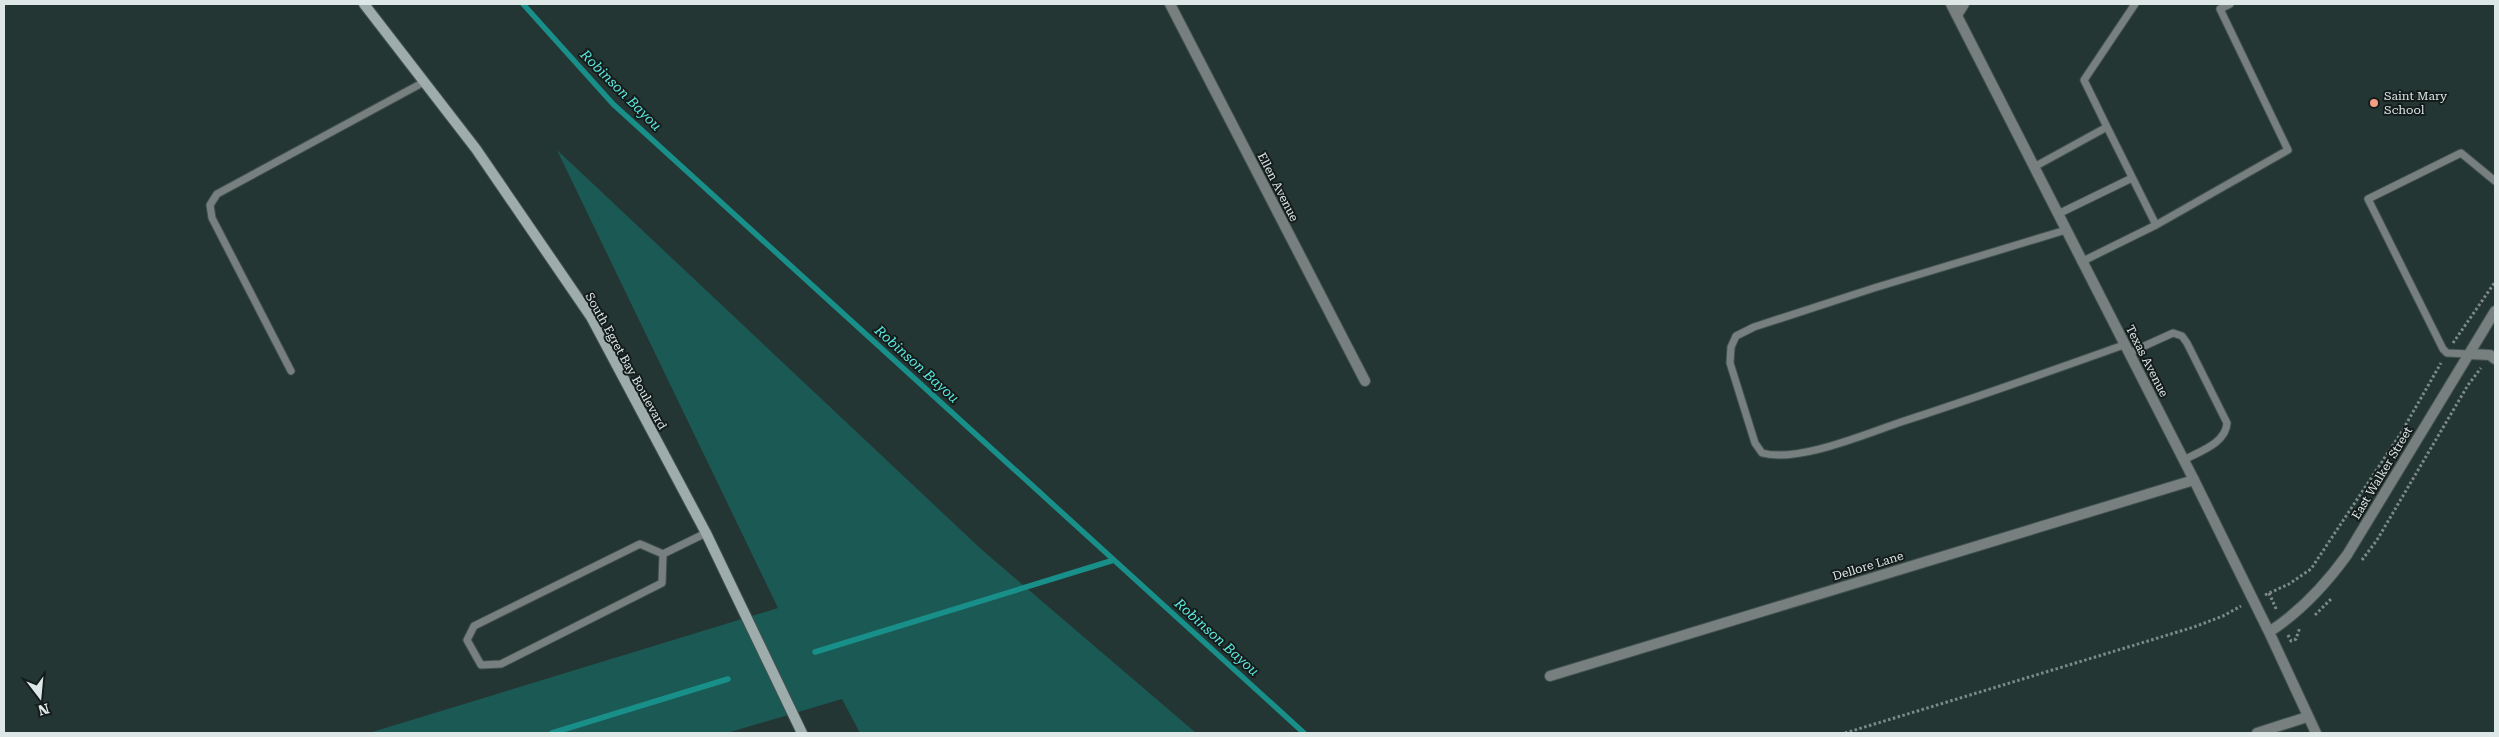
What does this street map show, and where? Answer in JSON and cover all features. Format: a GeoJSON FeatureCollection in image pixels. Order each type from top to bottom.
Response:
{"type":"FeatureCollection","features":[{"type":"Feature","properties":{"kind":"main road","name":"South Egret Bay Boulevard"},"geometry":{"type":"LineString","coordinates":[[364,4],[476,149],[591,317],[706,533],[802,733]]}},
{"type":"Feature","properties":{"kind":"street","name":"Ellen Avenue"},"geometry":{"type":"LineString","coordinates":[[1170,4],[1365,381]]}},
{"type":"Feature","properties":{"kind":"street","name":"Texas Avenue"},"geometry":{"type":"LineString","coordinates":[[1951,4],[2184,460],[2254,600],[2316,733]]}},
{"type":"Feature","properties":{"kind":"street"},"geometry":{"type":"LineString","coordinates":[[1957,15],[1964,4]]}},
{"type":"Feature","properties":{"kind":"street","name":"East Walker Street"},"geometry":{"type":"LineString","coordinates":[[2269,632],[2282,623],[2328,582],[2347,555],[2495,311]]}},
{"type":"Feature","properties":{"kind":"street"},"geometry":{"type":"LineString","coordinates":[[2469,354],[2490,355],[2495,359]]}},
{"type":"Feature","properties":{"kind":"street","name":"Dellore Lane"},"geometry":{"type":"LineString","coordinates":[[1550,676],[2194,480]]}},
{"type":"Feature","properties":{"kind":"street"},"geometry":{"type":"LineString","coordinates":[[2257,733],[2307,717]]}},
{"type":"Feature","properties":{"kind":"lane"},"geometry":{"type":"LineString","coordinates":[[2135,4],[2084,80],[2106,128],[2156,225]]}},
{"type":"Feature","properties":{"kind":"lane"},"geometry":{"type":"LineString","coordinates":[[2082,262],[2156,225],[2288,150],[2220,10],[2230,4]]}},
{"type":"Feature","properties":{"kind":"lane"},"geometry":{"type":"LineString","coordinates":[[291,371],[212,218],[210,205],[217,194],[424,82]]}},
{"type":"Feature","properties":{"kind":"lane"},"geometry":{"type":"LineString","coordinates":[[2034,167],[2106,128]]}},
{"type":"Feature","properties":{"kind":"lane"},"geometry":{"type":"LineString","coordinates":[[2469,354],[2447,353],[2443,349],[2368,199],[2462,153],[2495,181]]}},
{"type":"Feature","properties":{"kind":"lane"},"geometry":{"type":"LineString","coordinates":[[2058,214],[2132,178]]}},
{"type":"Feature","properties":{"kind":"lane"},"geometry":{"type":"LineString","coordinates":[[2066,230],[1874,288],[1754,327],[1736,336],[1731,347],[1730,363],[1755,443],[1762,453],[1775,457],[1828,446],[2173,333],[2182,336],[2187,343],[2227,422],[2226,432],[2220,439],[2184,460]]}},
{"type":"Feature","properties":{"kind":"lane"},"geometry":{"type":"LineString","coordinates":[[663,554],[662,583],[501,664],[481,665],[468,640],[474,626],[640,544],[663,554],[706,533]]}},
{"type":"Feature","properties":{"kind":"path"},"geometry":{"type":"LineString","coordinates":[[1845,733],[2194,627],[2224,616],[2290,584],[2311,568],[2401,433],[2447,353],[2495,282]]}},
{"type":"Feature","properties":{"kind":"shaded area"},"geometry":{"type":"Polygon","coordinates":[[[557,150],[981,549],[1196,733],[860,733],[842,699],[727,733],[369,733],[778,608],[557,150]]]}},
{"type":"Feature","properties":{"kind":"waterway","name":"Robinson Bayou"},"geometry":{"type":"LineString","coordinates":[[523,4],[613,104],[1304,733]]}},
{"type":"Feature","properties":{"kind":"waterway"},"geometry":{"type":"LineString","coordinates":[[815,652],[1114,560]]}},
{"type":"Feature","properties":{"kind":"waterway"},"geometry":{"type":"LineString","coordinates":[[552,733],[728,679]]}},
{"type":"Feature","properties":{"kind":"place","name":"Saint Mary School"},"geometry":{"type":"Point","coordinates":[2374,103]}}]}
